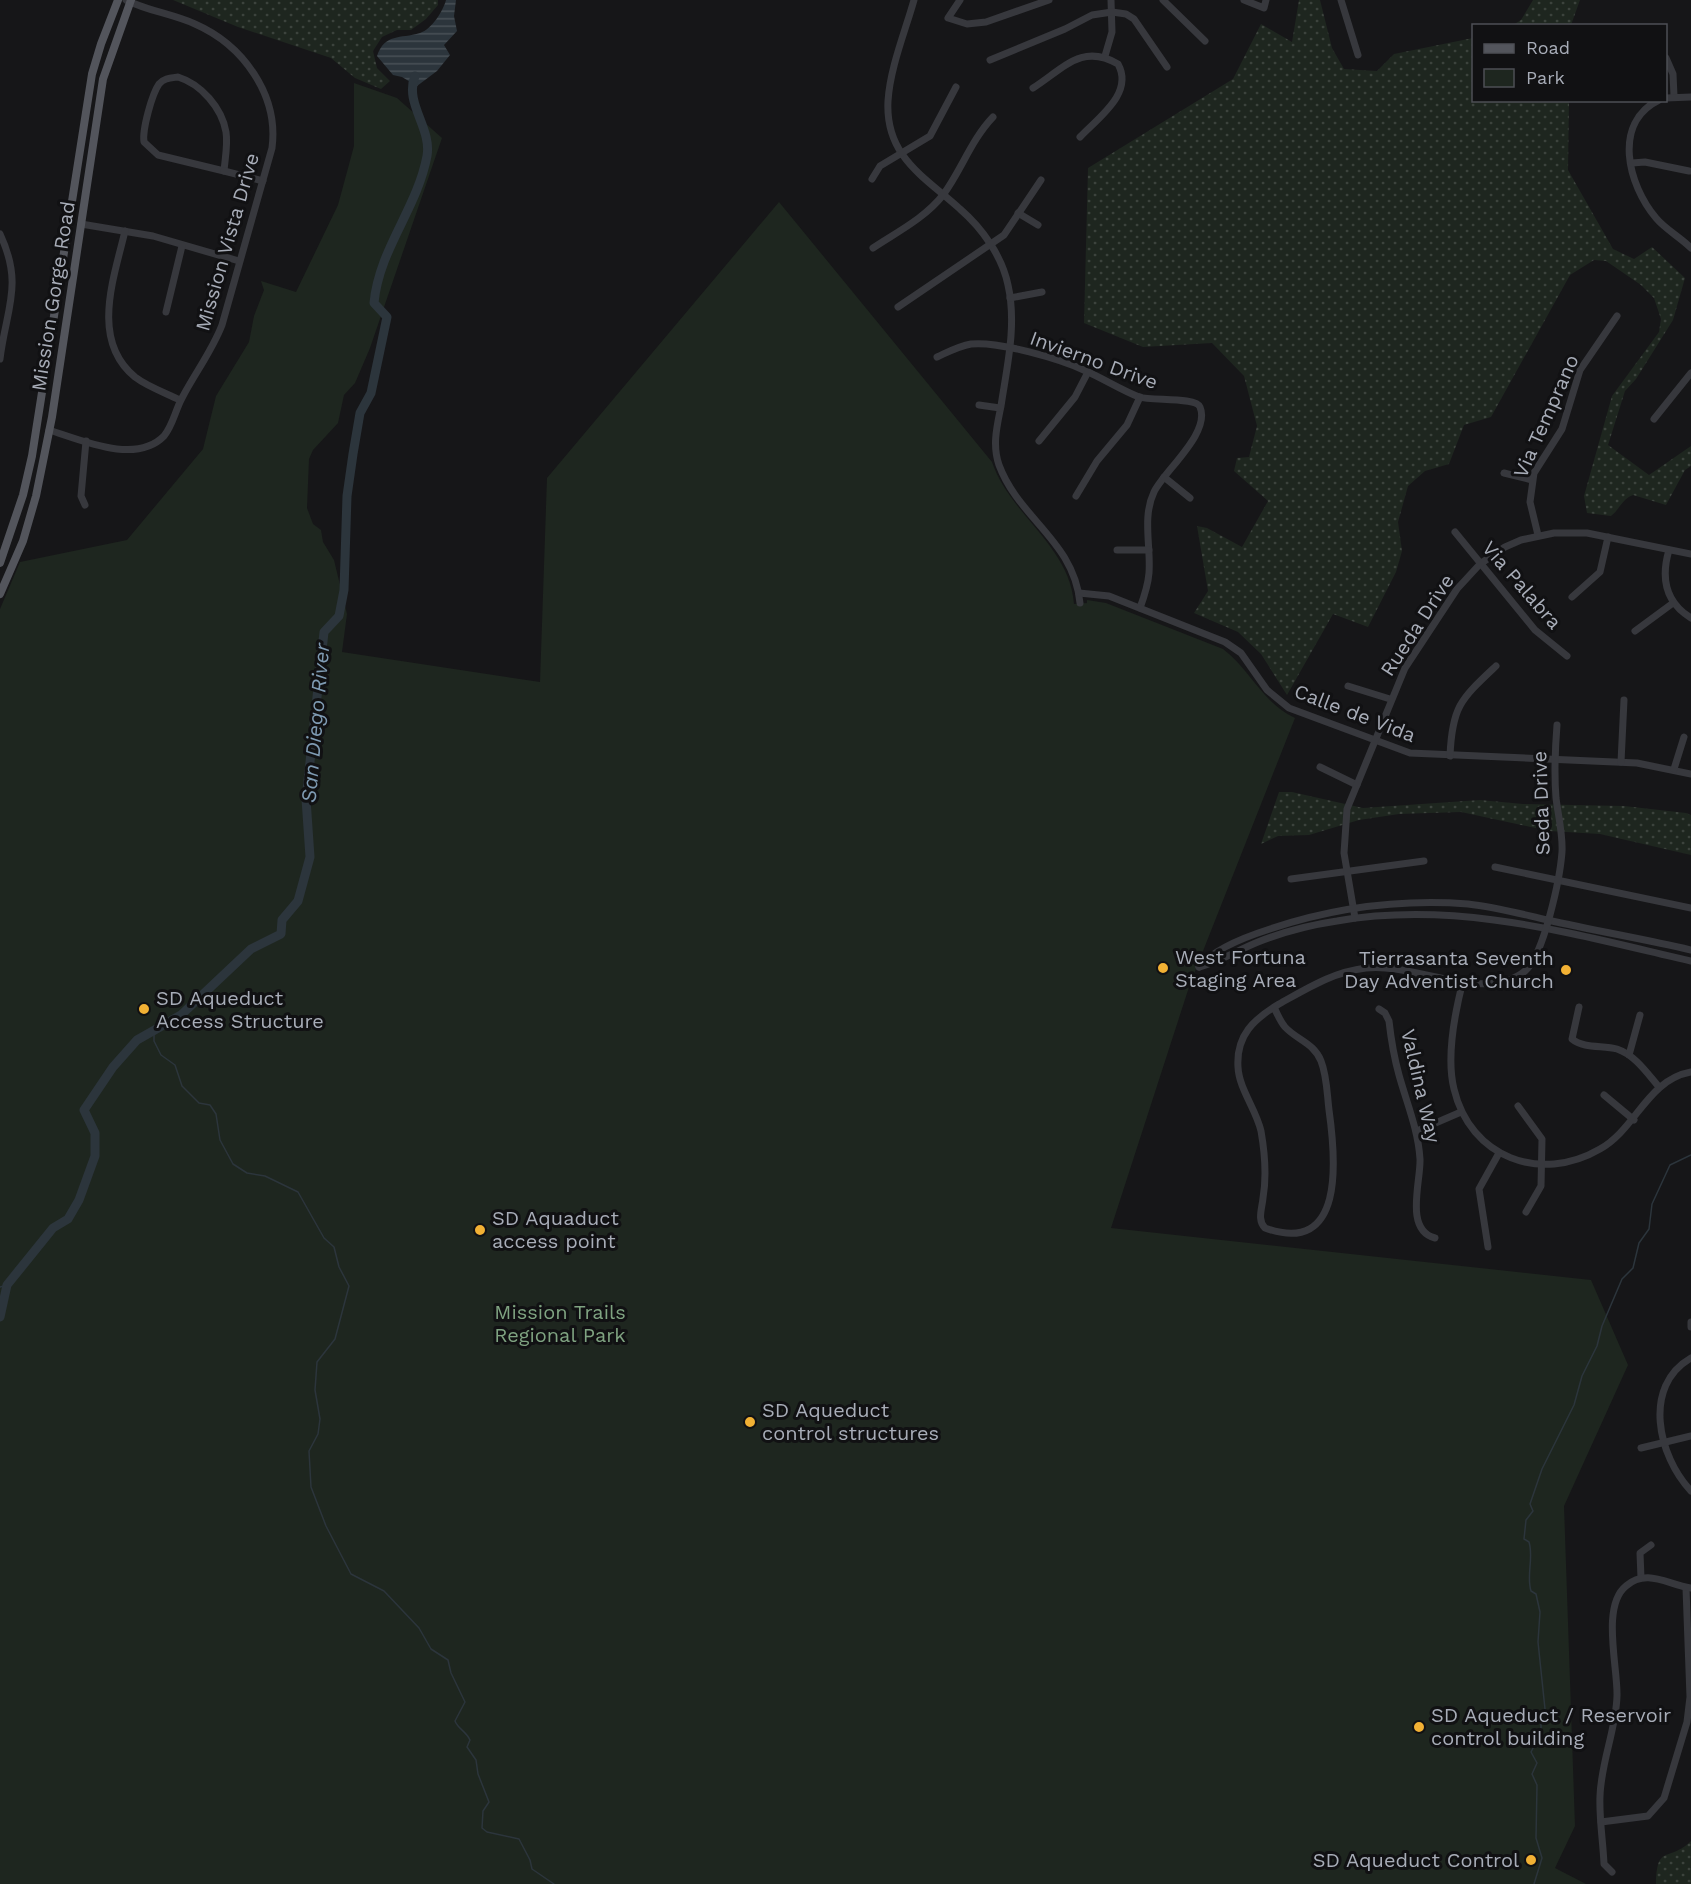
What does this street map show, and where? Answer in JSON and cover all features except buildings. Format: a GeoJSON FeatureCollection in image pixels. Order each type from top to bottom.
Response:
{"type":"FeatureCollection","features":[{"type":"Feature","properties":{"kind":"main road","name":"Mission Gorge Road"},"geometry":{"type":"LineString","coordinates":[[0,563],[23,495],[32,456],[92,74],[100,44],[118,0]]}},
{"type":"Feature","properties":{"kind":"main road","name":"Mission Gorge Road"},"geometry":{"type":"LineString","coordinates":[[0,594],[33,507],[49,430],[103,79],[129,1]]}},
{"type":"Feature","properties":{"kind":"street"},"geometry":{"type":"LineString","coordinates":[[914,0],[888,99],[891,131],[901,154],[924,181],[976,224],[992,245],[1008,282],[1010,348],[995,438],[1001,468],[1012,490],[1067,559],[1075,575],[1080,603]]}},
{"type":"Feature","properties":{"kind":"street"},"geometry":{"type":"LineString","coordinates":[[960,0],[948,18],[967,24],[986,22],[1049,0]]}},
{"type":"Feature","properties":{"kind":"street"},"geometry":{"type":"LineString","coordinates":[[1105,57],[1112,32],[1111,0]]}},
{"type":"Feature","properties":{"kind":"street"},"geometry":{"type":"LineString","coordinates":[[1163,0],[1205,41]]}},
{"type":"Feature","properties":{"kind":"street"},"geometry":{"type":"LineString","coordinates":[[1244,0],[1265,4]]}},
{"type":"Feature","properties":{"kind":"street"},"geometry":{"type":"LineString","coordinates":[[1341,0],[1358,55]]}},
{"type":"Feature","properties":{"kind":"street","name":"Mission Vista Drive"},"geometry":{"type":"LineString","coordinates":[[49,430],[86,441],[132,450],[153,444],[164,436],[180,400],[215,343],[272,148],[271,107],[254,73],[237,53],[205,29],[129,1]]}},
{"type":"Feature","properties":{"kind":"street"},"geometry":{"type":"LineString","coordinates":[[990,60],[1065,29],[1092,15],[1112,12],[1126,14],[1134,19],[1167,67]]}},
{"type":"Feature","properties":{"kind":"street"},"geometry":{"type":"LineString","coordinates":[[1033,88],[1082,56],[1093,54],[1118,64],[1124,83],[1120,94],[1080,137]]}},
{"type":"Feature","properties":{"kind":"street"},"geometry":{"type":"LineString","coordinates":[[1667,62],[1673,74],[1674,96]]}},
{"type":"Feature","properties":{"kind":"street"},"geometry":{"type":"LineString","coordinates":[[224,171],[227,135],[222,119],[212,101],[189,80],[178,77],[167,78],[159,84],[154,96],[146,122],[144,142],[158,155],[263,181]]}},
{"type":"Feature","properties":{"kind":"street"},"geometry":{"type":"LineString","coordinates":[[872,179],[880,166],[930,136],[956,87]]}},
{"type":"Feature","properties":{"kind":"street"},"geometry":{"type":"LineString","coordinates":[[1667,98],[1691,97]]}},
{"type":"Feature","properties":{"kind":"street"},"geometry":{"type":"LineString","coordinates":[[1656,102],[1642,112],[1631,130],[1628,144],[1632,163],[1642,198],[1657,219],[1691,248]]}},
{"type":"Feature","properties":{"kind":"street"},"geometry":{"type":"LineString","coordinates":[[873,248],[923,215],[943,195],[982,128],[993,117]]}},
{"type":"Feature","properties":{"kind":"street"},"geometry":{"type":"LineString","coordinates":[[1632,163],[1645,162],[1689,171]]}},
{"type":"Feature","properties":{"kind":"street"},"geometry":{"type":"LineString","coordinates":[[898,307],[1004,235],[1041,180]]}},
{"type":"Feature","properties":{"kind":"street"},"geometry":{"type":"LineString","coordinates":[[1018,213],[1038,225]]}},
{"type":"Feature","properties":{"kind":"street"},"geometry":{"type":"LineString","coordinates":[[81,224],[125,231],[239,261]]}},
{"type":"Feature","properties":{"kind":"street"},"geometry":{"type":"LineString","coordinates":[[125,231],[107,312],[110,338],[118,358],[135,377],[180,400]]}},
{"type":"Feature","properties":{"kind":"street"},"geometry":{"type":"LineString","coordinates":[[0,234],[13,272],[14,289],[0,359]]}},
{"type":"Feature","properties":{"kind":"street"},"geometry":{"type":"LineString","coordinates":[[166,312],[182,246]]}},
{"type":"Feature","properties":{"kind":"street"},"geometry":{"type":"LineString","coordinates":[[1010,298],[1042,292]]}},
{"type":"Feature","properties":{"kind":"street","name":"Via Temprano"},"geometry":{"type":"LineString","coordinates":[[1538,536],[1530,502],[1532,480],[1538,465],[1562,429],[1580,370],[1617,316]]}},
{"type":"Feature","properties":{"kind":"street","name":"Invierno Drive"},"geometry":{"type":"LineString","coordinates":[[937,357],[971,344],[1010,348],[1088,372],[1140,397],[1159,401],[1193,400],[1199,404],[1201,410],[1195,437],[1164,477]]}},
{"type":"Feature","properties":{"kind":"street"},"geometry":{"type":"LineString","coordinates":[[1039,441],[1075,397],[1088,372]]}},
{"type":"Feature","properties":{"kind":"street"},"geometry":{"type":"LineString","coordinates":[[1654,419],[1691,373]]}},
{"type":"Feature","properties":{"kind":"street"},"geometry":{"type":"LineString","coordinates":[[1076,496],[1097,461],[1127,425],[1140,397]]}},
{"type":"Feature","properties":{"kind":"street"},"geometry":{"type":"LineString","coordinates":[[980,405],[1000,408]]}},
{"type":"Feature","properties":{"kind":"street"},"geometry":{"type":"LineString","coordinates":[[85,505],[81,496],[86,441]]}},
{"type":"Feature","properties":{"kind":"street"},"geometry":{"type":"LineString","coordinates":[[1504,473],[1532,480]]}},
{"type":"Feature","properties":{"kind":"street"},"geometry":{"type":"LineString","coordinates":[[1140,608],[1147,590],[1150,500],[1164,477],[1190,498]]}},
{"type":"Feature","properties":{"kind":"street","name":"Via Palabra"},"geometry":{"type":"LineString","coordinates":[[1455,532],[1535,630],[1567,656]]}},
{"type":"Feature","properties":{"kind":"street","name":"Rueda Drive"},"geometry":{"type":"LineString","coordinates":[[1355,918],[1344,853],[1347,809],[1390,699],[1405,668],[1457,589],[1480,564],[1505,547],[1538,536],[1570,532],[1608,537],[1691,554]]}},
{"type":"Feature","properties":{"kind":"street"},"geometry":{"type":"LineString","coordinates":[[1572,597],[1600,572],[1608,537]]}},
{"type":"Feature","properties":{"kind":"street"},"geometry":{"type":"LineString","coordinates":[[1117,550],[1149,550]]}},
{"type":"Feature","properties":{"kind":"street"},"geometry":{"type":"LineString","coordinates":[[1669,550],[1664,567],[1665,585],[1673,603],[1691,618]]}},
{"type":"Feature","properties":{"kind":"street","name":"Calle de Vida"},"geometry":{"type":"LineString","coordinates":[[1079,593],[1109,596],[1225,642],[1241,653],[1267,690],[1289,708],[1375,742],[1410,753],[1621,762],[1674,769],[1691,774]]}},
{"type":"Feature","properties":{"kind":"street"},"geometry":{"type":"LineString","coordinates":[[1635,631],[1673,603]]}},
{"type":"Feature","properties":{"kind":"street"},"geometry":{"type":"LineString","coordinates":[[1450,756],[1451,731],[1457,707],[1496,666]]}},
{"type":"Feature","properties":{"kind":"street"},"geometry":{"type":"LineString","coordinates":[[1348,686],[1390,699]]}},
{"type":"Feature","properties":{"kind":"street"},"geometry":{"type":"LineString","coordinates":[[1621,762],[1624,700]]}},
{"type":"Feature","properties":{"kind":"street","name":"Seda Drive"},"geometry":{"type":"LineString","coordinates":[[1274,1007],[1287,1029],[1313,1047],[1321,1060],[1333,1140],[1333,1171],[1328,1206],[1318,1223],[1296,1235],[1264,1227],[1260,1219],[1266,1176],[1265,1155],[1260,1127],[1238,1069],[1243,1035],[1259,1016],[1274,1007],[1319,981],[1367,968],[1397,968],[1463,981],[1494,984],[1507,981],[1525,971],[1537,956],[1562,851],[1554,759],[1557,725]]}},
{"type":"Feature","properties":{"kind":"street"},"geometry":{"type":"LineString","coordinates":[[1674,769],[1684,737]]}},
{"type":"Feature","properties":{"kind":"street"},"geometry":{"type":"LineString","coordinates":[[1320,767],[1357,785]]}},
{"type":"Feature","properties":{"kind":"street"},"geometry":{"type":"LineString","coordinates":[[1291,879],[1347,869],[1424,861]]}},
{"type":"Feature","properties":{"kind":"street"},"geometry":{"type":"LineString","coordinates":[[1495,867],[1556,882],[1691,908]]}},
{"type":"Feature","properties":{"kind":"street"},"geometry":{"type":"LineString","coordinates":[[1691,950],[1506,910],[1467,904],[1411,903],[1353,908],[1295,921],[1261,932],[1207,958],[1199,967],[1287,932],[1355,918],[1411,914],[1466,915],[1691,961]]}},
{"type":"Feature","properties":{"kind":"street"},"geometry":{"type":"LineString","coordinates":[[1463,981],[1453,1027],[1452,1081],[1461,1112],[1475,1135],[1499,1153],[1519,1162],[1542,1164],[1569,1161],[1593,1153],[1616,1139],[1659,1087],[1678,1075],[1691,1072]]}},
{"type":"Feature","properties":{"kind":"street"},"geometry":{"type":"LineString","coordinates":[[1579,1007],[1572,1039],[1577,1043],[1617,1049],[1629,1054],[1659,1087]]}},
{"type":"Feature","properties":{"kind":"street","name":"Valdina Way"},"geometry":{"type":"LineString","coordinates":[[1379,1009],[1385,1013],[1389,1021],[1400,1077],[1417,1131],[1420,1164],[1416,1193],[1419,1222],[1425,1233],[1435,1238]]}},
{"type":"Feature","properties":{"kind":"street"},"geometry":{"type":"LineString","coordinates":[[1629,1054],[1640,1015]]}},
{"type":"Feature","properties":{"kind":"street"},"geometry":{"type":"LineString","coordinates":[[1604,1095],[1634,1120]]}},
{"type":"Feature","properties":{"kind":"street"},"geometry":{"type":"LineString","coordinates":[[1518,1106],[1542,1139],[1541,1186],[1526,1212]]}},
{"type":"Feature","properties":{"kind":"street"},"geometry":{"type":"LineString","coordinates":[[1417,1131],[1461,1112]]}},
{"type":"Feature","properties":{"kind":"street"},"geometry":{"type":"LineString","coordinates":[[1488,1247],[1479,1189],[1499,1153]]}},
{"type":"Feature","properties":{"kind":"street"},"geometry":{"type":"LineString","coordinates":[[1691,1358],[1671,1374],[1663,1390],[1659,1412],[1664,1442],[1679,1476],[1691,1491]]}},
{"type":"Feature","properties":{"kind":"street"},"geometry":{"type":"LineString","coordinates":[[1641,1448],[1691,1436]]}},
{"type":"Feature","properties":{"kind":"street"},"geometry":{"type":"LineString","coordinates":[[1641,1578],[1640,1553],[1651,1545]]}},
{"type":"Feature","properties":{"kind":"street"},"geometry":{"type":"LineString","coordinates":[[1601,1822],[1640,1819],[1648,1816],[1664,1798],[1685,1732],[1690,1697],[1689,1588],[1659,1578],[1641,1578],[1624,1587],[1614,1606],[1613,1650],[1617,1699],[1600,1795],[1601,1822],[1604,1864],[1612,1872]]}},
{"type":"Feature","properties":{"kind":"green space"},"geometry":{"type":"Polygon","coordinates":[[[173,0],[438,0],[438,5],[426,19],[411,30],[397,30],[382,37],[373,51],[377,68],[390,81],[381,89],[355,78],[331,58],[238,27],[173,0]]]}},
{"type":"Feature","properties":{"kind":"green space"},"geometry":{"type":"Polygon","coordinates":[[[1299,0],[1320,0],[1332,48],[1344,69],[1377,71],[1394,54],[1472,38],[1472,102],[1569,102],[1568,170],[1613,249],[1634,259],[1652,247],[1685,278],[1673,320],[1636,379],[1625,391],[1608,445],[1649,475],[1691,446],[1691,466],[1685,470],[1666,505],[1633,495],[1626,499],[1611,516],[1587,513],[1584,496],[1612,396],[1659,332],[1661,319],[1654,298],[1641,285],[1606,261],[1594,260],[1570,275],[1491,417],[1464,425],[1449,464],[1425,471],[1408,486],[1398,522],[1402,551],[1396,572],[1368,627],[1333,614],[1287,695],[1261,654],[1238,632],[1194,613],[1208,591],[1197,526],[1207,528],[1242,547],[1268,501],[1234,471],[1237,458],[1249,457],[1257,426],[1244,376],[1212,343],[1143,347],[1084,323],[1088,168],[1233,79],[1261,24],[1292,42],[1299,0]]]}},
{"type":"Feature","properties":{"kind":"green space"},"geometry":{"type":"Polygon","coordinates":[[[1533,0],[1580,0],[1571,24],[1515,24],[1521,20],[1533,0]]]}},
{"type":"Feature","properties":{"kind":"green space","name":"Mission Trails Regional Park"},"geometry":{"type":"Polygon","coordinates":[[[354,83],[397,98],[442,138],[370,348],[355,383],[344,395],[338,423],[313,450],[309,459],[307,508],[313,524],[321,530],[323,542],[334,560],[347,614],[342,652],[540,682],[547,478],[779,202],[992,462],[1012,498],[1062,565],[1070,583],[1074,604],[1087,603],[1087,600],[1106,603],[1223,649],[1233,657],[1274,704],[1295,718],[1190,984],[1111,1228],[1591,1280],[1628,1365],[1564,1506],[1575,1826],[1555,1868],[1586,1884],[0,1884],[0,609],[20,562],[127,540],[203,449],[216,396],[249,342],[254,316],[264,290],[261,281],[296,292],[338,205],[354,146],[354,83]]]}},
{"type":"Feature","properties":{"kind":"green space"},"geometry":{"type":"Polygon","coordinates":[[[1279,792],[1292,792],[1363,808],[1480,800],[1523,804],[1624,806],[1686,813],[1691,815],[1691,855],[1600,834],[1549,831],[1461,812],[1399,814],[1359,820],[1309,835],[1278,836],[1261,844],[1279,792]]]}},
{"type":"Feature","properties":{"kind":"green space"},"geometry":{"type":"Polygon","coordinates":[[[1691,1841],[1691,1884],[1656,1884],[1661,1858],[1691,1841]]]}},
{"type":"Feature","properties":{"kind":"shaded area"},"geometry":{"type":"Polygon","coordinates":[[[446,0],[456,0],[454,16],[457,31],[444,45],[450,55],[437,71],[417,86],[402,77],[393,75],[377,56],[380,49],[389,40],[420,33],[429,28],[446,0]]]}},
{"type":"Feature","properties":{"kind":"waterway","name":"San Diego River"},"geometry":{"type":"LineString","coordinates":[[0,1317],[7,1285],[53,1228],[68,1219],[79,1200],[95,1156],[95,1133],[84,1110],[113,1067],[137,1040],[181,1015],[251,949],[281,934],[282,920],[298,901],[310,857],[306,799],[324,632],[339,616],[344,590],[347,496],[353,454],[360,413],[371,393],[387,317],[374,303],[377,283],[390,247],[415,194],[427,156],[426,135],[413,96],[415,76]]}},
{"type":"Feature","properties":{"kind":"waterway"},"geometry":{"type":"LineString","coordinates":[[154,1031],[154,1041],[161,1055],[175,1065],[182,1086],[199,1103],[210,1105],[216,1114],[220,1140],[233,1164],[247,1173],[265,1176],[298,1192],[324,1238],[334,1247],[339,1267],[349,1286],[335,1339],[317,1362],[315,1390],[320,1419],[318,1434],[309,1451],[311,1487],[326,1526],[351,1574],[384,1591],[419,1628],[431,1649],[448,1660],[451,1673],[465,1702],[455,1721],[470,1740],[467,1747],[476,1760],[478,1774],[489,1802],[483,1811],[482,1828],[487,1832],[519,1839],[532,1869],[554,1884]]}},
{"type":"Feature","properties":{"kind":"waterway"},"geometry":{"type":"LineString","coordinates":[[1534,1884],[1542,1858],[1536,1838],[1537,1785],[1532,1774],[1537,1763],[1531,1752],[1541,1733],[1541,1718],[1545,1709],[1538,1642],[1540,1612],[1536,1594],[1531,1591],[1530,1585],[1531,1554],[1529,1542],[1524,1539],[1526,1520],[1533,1511],[1530,1504],[1542,1469],[1574,1405],[1582,1376],[1597,1346],[1602,1326],[1622,1279],[1633,1268],[1639,1243],[1649,1229],[1652,1204],[1670,1165],[1691,1155]]}},
{"type":"Feature","properties":{"kind":"waterway","name":"San Diego River"},"geometry":{"type":"LineString","coordinates":[[0,1287],[7,1285]]}},
{"type":"Feature","properties":{"kind":"place","name":"West Fortuna Staging Area"},"geometry":{"type":"Point","coordinates":[1163,968]}},
{"type":"Feature","properties":{"kind":"place","name":"Tierrasanta Seventh Day Adventist Church"},"geometry":{"type":"Point","coordinates":[1566,970]}},
{"type":"Feature","properties":{"kind":"place","name":"SD Aqueduct Access Structure"},"geometry":{"type":"Point","coordinates":[144,1009]}},
{"type":"Feature","properties":{"kind":"place","name":"SD Aquaduct access point"},"geometry":{"type":"Point","coordinates":[480,1230]}},
{"type":"Feature","properties":{"kind":"place","name":"SD Aqueduct control structures"},"geometry":{"type":"Point","coordinates":[750,1422]}},
{"type":"Feature","properties":{"kind":"place","name":"SD Aqueduct / Reservoir control building"},"geometry":{"type":"Point","coordinates":[1419,1727]}},
{"type":"Feature","properties":{"kind":"place","name":"SD Aqueduct Control"},"geometry":{"type":"Point","coordinates":[1531,1860]}}]}
